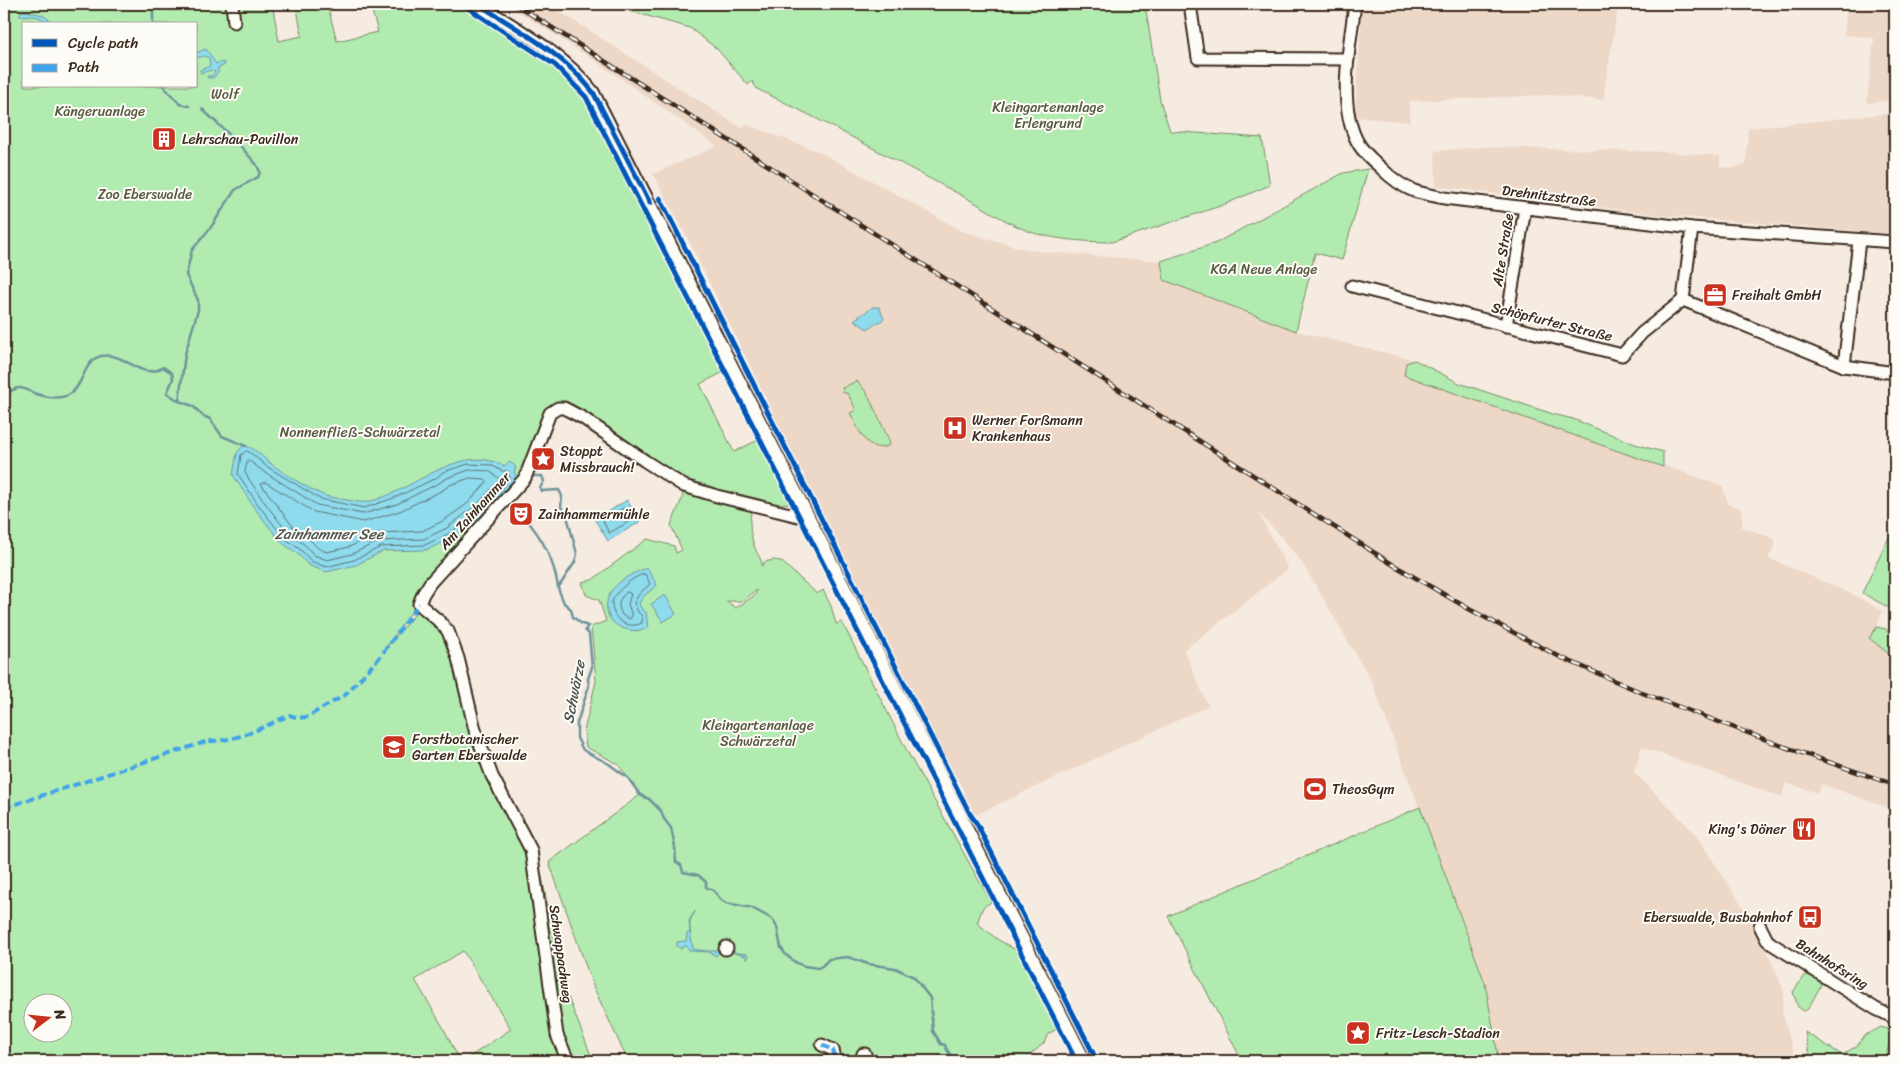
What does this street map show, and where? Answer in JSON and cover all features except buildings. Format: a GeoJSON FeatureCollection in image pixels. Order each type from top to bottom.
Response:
{"type":"FeatureCollection","features":[{"type":"Feature","properties":{"kind":"street"},"geometry":{"type":"LineString","coordinates":[[232,4],[234,22]]}},
{"type":"Feature","properties":{"kind":"street"},"geometry":{"type":"LineString","coordinates":[[478,4],[567,64],[593,92],[1085,1061]]}},
{"type":"Feature","properties":{"kind":"street"},"geometry":{"type":"LineString","coordinates":[[1190,4],[1198,58],[1348,59]]}},
{"type":"Feature","properties":{"kind":"street","name":"Drehnitzstraße"},"geometry":{"type":"LineString","coordinates":[[1355,4],[1348,59],[1347,90],[1350,122],[1357,141],[1368,156],[1400,183],[1415,191],[1444,198],[1692,228],[1895,242]]}},
{"type":"Feature","properties":{"kind":"street","name":"Alte Straße"},"geometry":{"type":"LineString","coordinates":[[1506,326],[1525,208]]}},
{"type":"Feature","properties":{"kind":"street"},"geometry":{"type":"LineString","coordinates":[[1692,228],[1683,300],[1844,366],[1895,373]]}},
{"type":"Feature","properties":{"kind":"street"},"geometry":{"type":"LineString","coordinates":[[1844,366],[1859,240]]}},
{"type":"Feature","properties":{"kind":"street","name":"Schöpfurter Straße"},"geometry":{"type":"LineString","coordinates":[[1352,286],[1622,355],[1642,333],[1683,300]]}},
{"type":"Feature","properties":{"kind":"street","name":"Am Zainhammer"},"geometry":{"type":"LineString","coordinates":[[531,850],[492,776],[475,730],[458,658],[448,631],[439,620],[419,604],[430,583],[525,478],[550,413],[558,408],[564,408],[684,486],[798,516],[808,516]]}},
{"type":"Feature","properties":{"kind":"street","name":"Schwappachweg"},"geometry":{"type":"LineString","coordinates":[[531,850],[557,1035],[568,1061]]}},
{"type":"Feature","properties":{"kind":"street","name":"Bahnhofsring"},"geometry":{"type":"LineString","coordinates":[[1760,926],[1767,940],[1777,947],[1876,1009],[1895,1018]]}},
{"type":"Feature","properties":{"kind":"shaded area"},"geometry":{"type":"Polygon","coordinates":[[[507,4],[548,4],[743,129],[745,124],[820,152],[962,231],[1021,248],[1044,252],[1161,261],[1164,280],[1296,331],[1415,360],[1406,363],[1405,375],[1722,486],[1729,505],[1739,507],[1742,512],[1742,527],[1775,539],[1774,549],[1768,558],[1852,594],[1882,611],[1877,627],[1869,638],[1895,659],[1895,810],[1821,784],[1818,793],[1786,783],[1781,797],[1642,747],[1634,772],[1695,833],[1759,932],[1784,991],[1782,1011],[1796,1061],[1499,1061],[1485,983],[1372,682],[1304,566],[1279,534],[1258,512],[1288,569],[1184,650],[1208,706],[969,818],[690,243],[653,174],[717,146],[594,60],[507,4]]]}},
{"type":"Feature","properties":{"kind":"shaded area"},"geometry":{"type":"Polygon","coordinates":[[[1362,4],[1587,4],[1618,7],[1603,100],[1549,95],[1410,101],[1410,122],[1355,117],[1362,4]]]}},
{"type":"Feature","properties":{"kind":"shaded area"},"geometry":{"type":"Polygon","coordinates":[[[1847,4],[1895,4],[1895,100],[1867,103],[1874,38],[1844,35],[1847,4]]]}},
{"type":"Feature","properties":{"kind":"shaded area"},"geometry":{"type":"Polygon","coordinates":[[[1895,110],[1895,234],[1660,215],[1436,186],[1435,151],[1483,147],[1665,152],[1720,156],[1720,167],[1732,168],[1746,165],[1748,128],[1885,114],[1895,110]]]}},
{"type":"Feature","properties":{"kind":"green space"},"geometry":{"type":"Polygon","coordinates":[[[4,4],[272,4],[279,41],[302,36],[296,4],[327,4],[337,41],[378,32],[370,4],[458,4],[554,67],[584,98],[724,372],[700,384],[734,452],[758,440],[790,503],[771,505],[685,485],[556,406],[521,479],[417,604],[385,649],[420,608],[446,633],[472,729],[528,854],[540,868],[564,987],[591,1055],[583,1061],[465,1060],[511,1029],[463,951],[415,980],[443,1027],[460,1061],[4,1061],[4,4]]]}},
{"type":"Feature","properties":{"kind":"green space","name":"Kleingartenanlage Erlengrund"},"geometry":{"type":"Polygon","coordinates":[[[619,4],[1145,4],[1160,100],[1170,131],[1262,138],[1270,185],[1223,205],[1112,242],[1055,238],[1037,234],[1007,221],[969,199],[757,89],[752,81],[748,85],[717,49],[690,28],[630,11],[619,4]]]}},
{"type":"Feature","properties":{"kind":"green space","name":"KGA Neue Anlage"},"geometry":{"type":"Polygon","coordinates":[[[1368,169],[1342,260],[1315,253],[1296,331],[1164,280],[1161,261],[1216,243],[1343,173],[1368,169]]]}},
{"type":"Feature","properties":{"kind":"green space"},"geometry":{"type":"Polygon","coordinates":[[[1415,360],[1459,383],[1573,419],[1635,444],[1663,452],[1663,467],[1404,375],[1406,363],[1415,360]]]}},
{"type":"Feature","properties":{"kind":"green space"},"geometry":{"type":"Polygon","coordinates":[[[857,381],[867,393],[890,445],[875,447],[870,444],[861,433],[850,413],[856,410],[848,394],[843,392],[842,388],[857,381]]]}},
{"type":"Feature","properties":{"kind":"green space","name":"Kleingartenanlage Schwärzetal"},"geometry":{"type":"Polygon","coordinates":[[[684,488],[752,507],[751,532],[762,566],[764,562],[781,561],[817,594],[823,590],[831,606],[836,624],[842,622],[908,753],[991,902],[983,907],[977,923],[997,939],[1016,950],[1057,1029],[1048,1034],[1044,1043],[1023,1061],[628,1061],[593,986],[549,862],[640,795],[618,764],[586,747],[584,731],[596,681],[591,627],[606,621],[599,600],[586,595],[582,582],[592,580],[647,539],[674,546],[676,553],[682,550],[671,525],[682,499],[684,488]],[[757,590],[743,600],[726,601],[736,608],[755,595],[757,590]]]}},
{"type":"Feature","properties":{"kind":"green space"},"geometry":{"type":"Polygon","coordinates":[[[1895,525],[1895,611],[1862,593],[1895,525]]]}},
{"type":"Feature","properties":{"kind":"green space"},"geometry":{"type":"Polygon","coordinates":[[[1877,627],[1886,629],[1895,645],[1895,659],[1869,638],[1877,627]]]}},
{"type":"Feature","properties":{"kind":"green space"},"geometry":{"type":"Polygon","coordinates":[[[1420,807],[1485,983],[1499,1061],[1242,1061],[1168,916],[1420,807]]]}},
{"type":"Feature","properties":{"kind":"green space"},"geometry":{"type":"Polygon","coordinates":[[[1806,975],[1818,978],[1821,985],[1808,1009],[1804,1011],[1798,1007],[1793,992],[1806,975]]]}},
{"type":"Feature","properties":{"kind":"green space"},"geometry":{"type":"Polygon","coordinates":[[[1881,1027],[1892,1031],[1885,1061],[1817,1061],[1809,1056],[1805,1032],[1842,1055],[1858,1045],[1864,1036],[1881,1027]]]}},
{"type":"Feature","properties":{"kind":"water"},"geometry":{"type":"Polygon","coordinates":[[[24,11],[33,12],[40,14],[52,22],[46,22],[35,16],[20,16],[20,13],[24,11]]]}},
{"type":"Feature","properties":{"kind":"water"},"geometry":{"type":"Polygon","coordinates":[[[206,49],[216,64],[223,62],[225,65],[218,68],[218,73],[213,78],[208,78],[207,76],[212,76],[215,72],[212,70],[201,73],[200,70],[210,66],[209,58],[204,56],[198,58],[198,52],[206,49]]]}},
{"type":"Feature","properties":{"kind":"water"},"geometry":{"type":"Polygon","coordinates":[[[873,307],[879,307],[884,319],[867,329],[854,320],[873,307]]]}},
{"type":"Feature","properties":{"kind":"water","name":"Zainhammer See"},"geometry":{"type":"Polygon","coordinates":[[[244,445],[255,450],[287,475],[315,491],[327,496],[359,502],[383,497],[452,464],[469,460],[486,460],[504,466],[510,462],[516,467],[514,473],[518,476],[505,491],[505,495],[503,493],[503,496],[499,497],[479,518],[453,538],[426,550],[383,551],[356,565],[326,572],[308,565],[298,554],[281,542],[253,506],[233,475],[237,453],[244,445]]]}},
{"type":"Feature","properties":{"kind":"water"},"geometry":{"type":"Polygon","coordinates":[[[627,500],[640,522],[608,541],[595,520],[627,500]]]}},
{"type":"Feature","properties":{"kind":"water"},"geometry":{"type":"Polygon","coordinates":[[[647,568],[657,585],[639,603],[642,610],[646,612],[648,628],[633,631],[619,627],[609,617],[607,602],[609,596],[622,580],[647,568]]]}},
{"type":"Feature","properties":{"kind":"water"},"geometry":{"type":"Polygon","coordinates":[[[665,595],[676,614],[663,622],[651,604],[665,595]]]}},
{"type":"Feature","properties":{"kind":"water"},"geometry":{"type":"Polygon","coordinates":[[[695,911],[690,925],[693,949],[719,951],[722,948],[730,948],[736,953],[747,954],[749,957],[746,960],[746,956],[734,953],[730,949],[721,950],[716,956],[709,952],[689,951],[686,945],[681,949],[677,946],[677,942],[686,941],[687,934],[690,932],[689,921],[695,911]]]}},
{"type":"Feature","properties":{"kind":"waterway"},"geometry":{"type":"LineString","coordinates":[[151,4],[153,22]]}},
{"type":"Feature","properties":{"kind":"waterway"},"geometry":{"type":"LineString","coordinates":[[165,88],[180,104],[189,106]]}},
{"type":"Feature","properties":{"kind":"waterway"},"geometry":{"type":"LineString","coordinates":[[179,401],[185,354],[198,310],[198,300],[186,275],[192,250],[211,227],[235,190],[258,177],[260,172],[257,165],[235,140],[202,109]]}},
{"type":"Feature","properties":{"kind":"waterway","name":"Schwärze"},"geometry":{"type":"LineString","coordinates":[[4,395],[14,389],[21,388],[47,397],[67,396],[75,390],[87,368],[95,359],[101,356],[116,357],[146,371],[155,371],[163,367],[172,373],[173,379],[167,393],[179,401],[193,406],[203,416],[210,419],[222,436],[246,446]]}},
{"type":"Feature","properties":{"kind":"waterway","name":"Schwärze"},"geometry":{"type":"LineString","coordinates":[[532,476],[542,476],[544,481],[540,488],[541,491],[559,490],[562,496],[561,507],[567,516],[577,554],[575,562],[558,588],[564,603],[571,609],[573,617],[588,626],[585,630],[589,634],[592,667],[588,679],[589,686],[577,723],[577,738],[583,750],[609,764],[628,778],[640,795],[649,799],[661,811],[671,828],[676,862],[681,865],[683,872],[698,875],[706,882],[706,887],[714,891],[726,903],[752,908],[772,919],[777,927],[781,948],[795,962],[804,966],[818,968],[829,959],[848,957],[868,964],[895,968],[914,977],[930,998],[933,1031],[941,1044],[945,1045],[952,1061]]}},
{"type":"Feature","properties":{"kind":"waterway","name":"Schwärze"},"geometry":{"type":"LineString","coordinates":[[525,518],[537,533],[546,550],[554,568],[558,587]]}},
{"type":"Feature","properties":{"kind":"railway"},"geometry":{"type":"LineString","coordinates":[[515,4],[1392,564],[1469,609],[1560,657],[1645,694],[1785,747],[1895,785]]}},
{"type":"Feature","properties":{"kind":"marked path"},"geometry":{"type":"LineString","coordinates":[[4,808],[208,741],[219,741],[240,736],[290,715],[298,718],[307,717],[345,695],[379,658],[419,604]]}},
{"type":"Feature","properties":{"kind":"marked path"},"geometry":{"type":"LineString","coordinates":[[822,1045],[833,1050],[833,1061]]}},
{"type":"Feature","properties":{"kind":"cycle path"},"geometry":{"type":"LineString","coordinates":[[462,4],[555,65],[586,97],[1076,1061]]}},
{"type":"Feature","properties":{"kind":"cycle path"},"geometry":{"type":"LineString","coordinates":[[478,4],[539,43],[568,65],[581,78],[593,92],[650,203]]}},
{"type":"Feature","properties":{"kind":"cycle path"},"geometry":{"type":"LineString","coordinates":[[660,198],[970,814],[977,824],[1097,1061]]}},
{"type":"Feature","properties":{"kind":"place","name":"Lehrschau-Pavillon"},"geometry":{"type":"Point","coordinates":[164,139]}},
{"type":"Feature","properties":{"kind":"place","name":"Freihalt GmbH"},"geometry":{"type":"Point","coordinates":[1715,295]}},
{"type":"Feature","properties":{"kind":"place","name":"Werner Forßmann Krankenhaus"},"geometry":{"type":"Point","coordinates":[955,428]}},
{"type":"Feature","properties":{"kind":"place","name":"Stoppt Missbrauch!"},"geometry":{"type":"Point","coordinates":[543,459]}},
{"type":"Feature","properties":{"kind":"place","name":"Zainhammermühle"},"geometry":{"type":"Point","coordinates":[521,514]}},
{"type":"Feature","properties":{"kind":"place","name":"Forstbotanischer Garten Eberswalde"},"geometry":{"type":"Point","coordinates":[394,747]}},
{"type":"Feature","properties":{"kind":"place","name":"TheosGym"},"geometry":{"type":"Point","coordinates":[1315,789]}},
{"type":"Feature","properties":{"kind":"place","name":"King's Döner"},"geometry":{"type":"Point","coordinates":[1804,829]}},
{"type":"Feature","properties":{"kind":"place","name":"Eberswalde, Busbahnhof"},"geometry":{"type":"Point","coordinates":[1810,917]}},
{"type":"Feature","properties":{"kind":"place","name":"Fritz-Lesch-Stadion"},"geometry":{"type":"Point","coordinates":[1358,1033]}},
{"type":"Feature","properties":{"kind":"park label","name":"Wolf"},"geometry":{"type":"Point","coordinates":[225,94]}},
{"type":"Feature","properties":{"kind":"park label","name":"Kängeruanlage"},"geometry":{"type":"Point","coordinates":[100,111]}},
{"type":"Feature","properties":{"kind":"park label","name":"Zoo Eberswalde"},"geometry":{"type":"Point","coordinates":[145,194]}},
{"type":"Feature","properties":{"kind":"park label","name":"Nonnenfließ-Schwärzetal"},"geometry":{"type":"Point","coordinates":[360,432]}}]}
